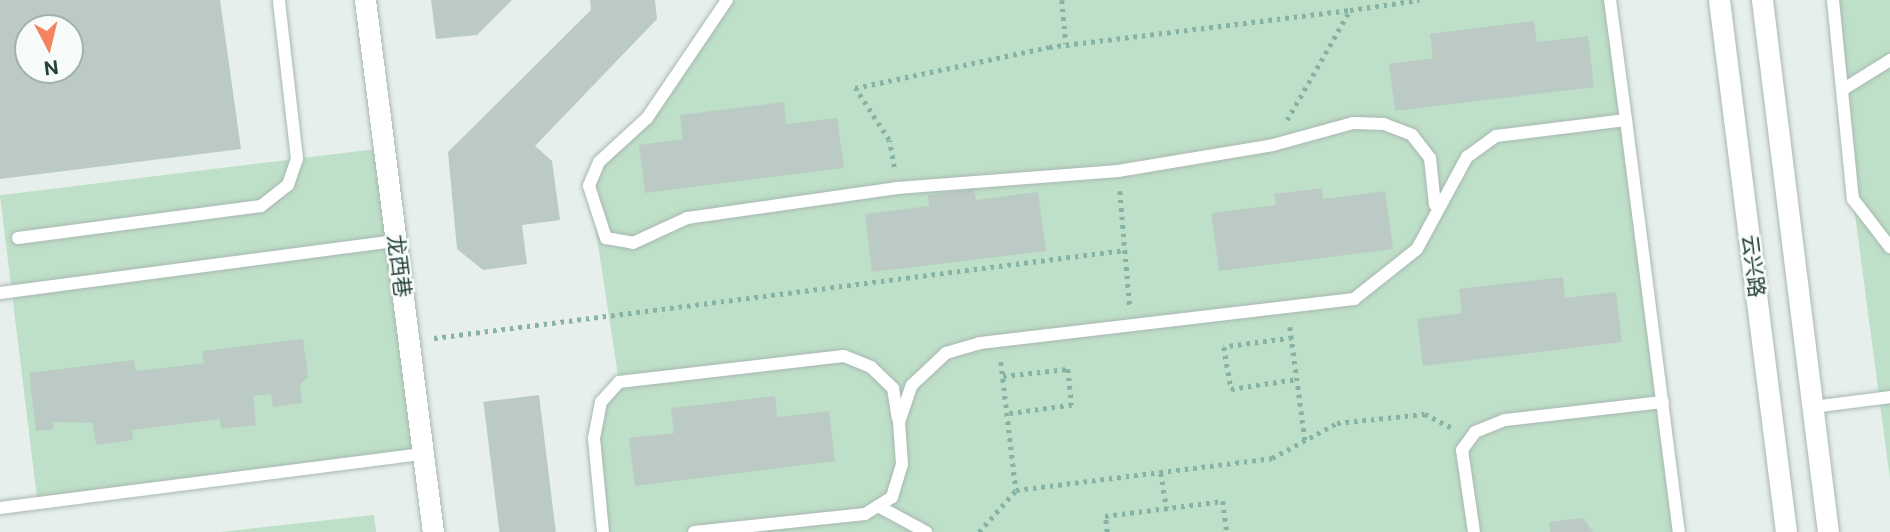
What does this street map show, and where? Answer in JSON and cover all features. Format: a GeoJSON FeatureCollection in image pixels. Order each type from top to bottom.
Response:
{"type":"FeatureCollection","features":[{"type":"Feature","properties":{"kind":"street","name":"龙西巷"},"geometry":{"type":"LineString","coordinates":[[365,0],[433,532]]}},
{"type":"Feature","properties":{"kind":"street","name":"云兴路"},"geometry":{"type":"LineString","coordinates":[[1719,0],[1786,532]]}},
{"type":"Feature","properties":{"kind":"street","name":"云兴路"},"geometry":{"type":"LineString","coordinates":[[1762,0],[1828,532]]}},
{"type":"Feature","properties":{"kind":"lane"},"geometry":{"type":"LineString","coordinates":[[18,238],[261,206],[288,185],[297,159],[279,0]]}},
{"type":"Feature","properties":{"kind":"lane"},"geometry":{"type":"LineString","coordinates":[[727,0],[648,118],[599,162],[589,186],[607,238],[633,243],[687,218],[897,188],[1118,172],[1273,145],[1353,123],[1384,124],[1412,135],[1430,158],[1436,205]]}},
{"type":"Feature","properties":{"kind":"lane"},"geometry":{"type":"LineString","coordinates":[[1611,0],[1679,532]]}},
{"type":"Feature","properties":{"kind":"lane"},"geometry":{"type":"LineString","coordinates":[[1833,0],[1853,199],[1889,244]]}},
{"type":"Feature","properties":{"kind":"lane"},"geometry":{"type":"LineString","coordinates":[[1842,90],[1890,60]]}},
{"type":"Feature","properties":{"kind":"lane"},"geometry":{"type":"LineString","coordinates":[[899,422],[912,385],[946,353],[998,340],[1354,299],[1417,249],[1436,205],[1467,156],[1496,136],[1626,120]]}},
{"type":"Feature","properties":{"kind":"lane"},"geometry":{"type":"LineString","coordinates":[[0,293],[396,241]]}},
{"type":"Feature","properties":{"kind":"lane"},"geometry":{"type":"LineString","coordinates":[[604,532],[594,438],[601,402],[619,382],[844,356],[872,367],[893,388],[902,464],[892,498],[865,514],[694,532]]}},
{"type":"Feature","properties":{"kind":"lane"},"geometry":{"type":"LineString","coordinates":[[1813,407],[1890,397]]}},
{"type":"Feature","properties":{"kind":"lane"},"geometry":{"type":"LineString","coordinates":[[1475,532],[1462,450],[1471,437],[1505,420],[1663,402]]}},
{"type":"Feature","properties":{"kind":"lane"},"geometry":{"type":"LineString","coordinates":[[0,508],[423,454]]}},
{"type":"Feature","properties":{"kind":"lane"},"geometry":{"type":"LineString","coordinates":[[878,506],[926,532]]}},
{"type":"Feature","properties":{"kind":"path"},"geometry":{"type":"LineString","coordinates":[[1062,0],[1066,44]]}},
{"type":"Feature","properties":{"kind":"path"},"geometry":{"type":"LineString","coordinates":[[897,188],[889,140],[855,88],[1066,44],[1419,0]]}},
{"type":"Feature","properties":{"kind":"path"},"geometry":{"type":"LineString","coordinates":[[1273,145],[1350,10]]}},
{"type":"Feature","properties":{"kind":"path"},"geometry":{"type":"LineString","coordinates":[[1118,172],[1132,325]]}},
{"type":"Feature","properties":{"kind":"path"},"geometry":{"type":"LineString","coordinates":[[409,341],[1125,250]]}},
{"type":"Feature","properties":{"kind":"path"},"geometry":{"type":"LineString","coordinates":[[1287,306],[1306,440]]}},
{"type":"Feature","properties":{"kind":"path"},"geometry":{"type":"LineString","coordinates":[[1292,338],[1224,347],[1231,389],[1297,379]]}},
{"type":"Feature","properties":{"kind":"path"},"geometry":{"type":"LineString","coordinates":[[998,340],[1016,490]]}},
{"type":"Feature","properties":{"kind":"path"},"geometry":{"type":"LineString","coordinates":[[1003,376],[1068,369],[1072,405],[1007,414]]}},
{"type":"Feature","properties":{"kind":"path"},"geometry":{"type":"LineString","coordinates":[[979,532],[1016,490],[1272,458],[1337,423],[1425,414],[1471,437]]}},
{"type":"Feature","properties":{"kind":"path"},"geometry":{"type":"LineString","coordinates":[[1161,472],[1167,509]]}},
{"type":"Feature","properties":{"kind":"path"},"geometry":{"type":"LineString","coordinates":[[1107,532],[1105,516],[1223,501],[1227,532]]}},
{"type":"Feature","properties":{"kind":"green space"},"geometry":{"type":"Polygon","coordinates":[[[727,0],[1610,0],[1679,532],[603,532],[594,438],[601,402],[619,382],[589,186],[599,162],[647,118],[727,0]]]}},
{"type":"Feature","properties":{"kind":"green space"},"geometry":{"type":"Polygon","coordinates":[[[1833,0],[1890,0],[1890,479],[1853,199],[1833,0]]]}},
{"type":"Feature","properties":{"kind":"green space"},"geometry":{"type":"Polygon","coordinates":[[[384,148],[422,454],[37,501],[0,195],[384,148]]]}},
{"type":"Feature","properties":{"kind":"green space"},"geometry":{"type":"Polygon","coordinates":[[[374,515],[376,532],[221,532],[374,515]]]}},
{"type":"Feature","properties":{"kind":"building"},"geometry":{"type":"Polygon","coordinates":[[[0,0],[220,0],[241,149],[0,179],[0,0]]]}},
{"type":"Feature","properties":{"kind":"building"},"geometry":{"type":"Polygon","coordinates":[[[431,0],[512,0],[477,35],[436,39],[431,0]]]}},
{"type":"Feature","properties":{"kind":"building"},"geometry":{"type":"Polygon","coordinates":[[[590,0],[655,0],[657,19],[535,146],[552,161],[560,220],[522,225],[527,264],[483,270],[457,249],[448,152],[591,10],[590,0]]]}},
{"type":"Feature","properties":{"kind":"building"},"geometry":{"type":"Polygon","coordinates":[[[1534,21],[1537,42],[1588,36],[1594,87],[1395,111],[1389,64],[1433,58],[1430,34],[1534,21]]]}},
{"type":"Feature","properties":{"kind":"building"},"geometry":{"type":"Polygon","coordinates":[[[784,102],[786,124],[837,118],[844,168],[645,193],[639,145],[683,139],[680,115],[784,102]]]}},
{"type":"Feature","properties":{"kind":"building"},"geometry":{"type":"Polygon","coordinates":[[[1322,188],[1323,199],[1385,191],[1393,249],[1219,271],[1211,213],[1276,205],[1274,194],[1322,188]]]}},
{"type":"Feature","properties":{"kind":"building"},"geometry":{"type":"Polygon","coordinates":[[[974,189],[976,200],[1038,192],[1046,251],[872,272],[865,214],[929,206],[928,195],[974,189]]]}},
{"type":"Feature","properties":{"kind":"building"},"geometry":{"type":"Polygon","coordinates":[[[1563,277],[1565,298],[1616,292],[1622,342],[1423,366],[1417,319],[1462,313],[1459,289],[1563,277]]]}},
{"type":"Feature","properties":{"kind":"building"},"geometry":{"type":"Polygon","coordinates":[[[303,339],[308,377],[300,384],[302,403],[273,407],[271,394],[253,396],[256,425],[221,429],[220,419],[132,430],[133,440],[96,445],[93,423],[53,422],[54,429],[36,431],[29,373],[134,360],[136,371],[204,363],[202,351],[303,339]]]}},
{"type":"Feature","properties":{"kind":"building"},"geometry":{"type":"Polygon","coordinates":[[[539,395],[556,532],[499,532],[483,402],[539,395]]]}},
{"type":"Feature","properties":{"kind":"building"},"geometry":{"type":"Polygon","coordinates":[[[775,396],[777,417],[829,411],[835,461],[635,486],[629,438],[674,433],[671,408],[775,396]]]}},
{"type":"Feature","properties":{"kind":"building"},"geometry":{"type":"Polygon","coordinates":[[[1583,518],[1593,532],[1550,532],[1549,522],[1583,518]]]}}]}
